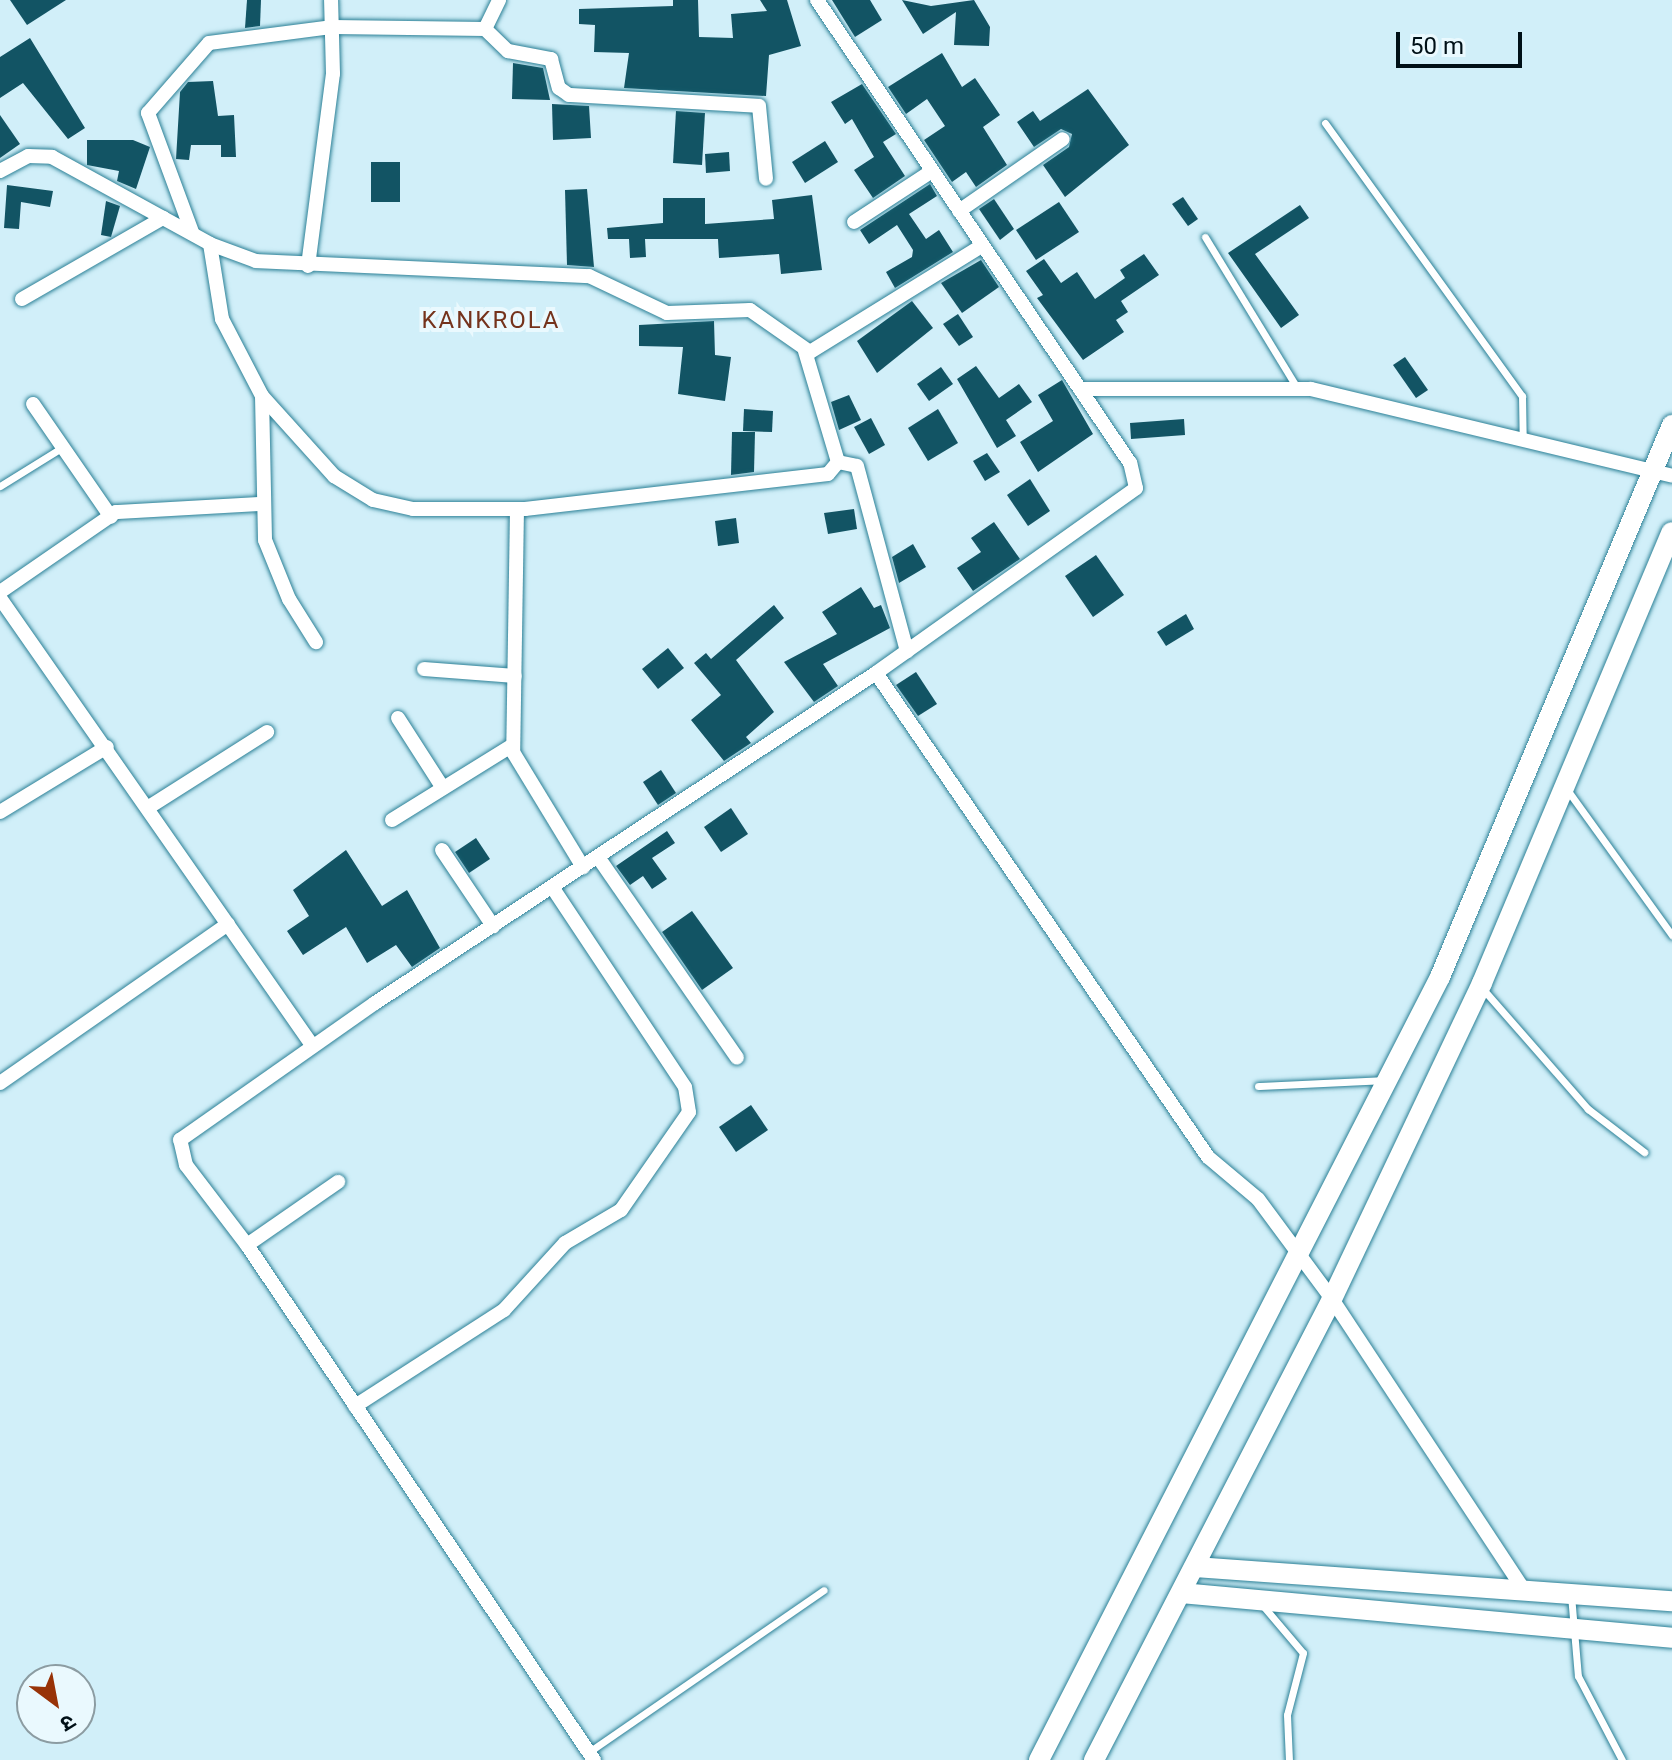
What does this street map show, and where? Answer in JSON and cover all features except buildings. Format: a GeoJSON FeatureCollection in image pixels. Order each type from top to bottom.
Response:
{"type":"FeatureCollection","features":[{"type":"Feature","properties":{"kind":"street"},"geometry":{"type":"LineString","coordinates":[[308,266],[323,167],[333,27],[331,0]]}},
{"type":"Feature","properties":{"kind":"street"},"geometry":{"type":"LineString","coordinates":[[485,29],[499,0]]}},
{"type":"Feature","properties":{"kind":"street"},"geometry":{"type":"LineString","coordinates":[[592,1756],[247,1245],[186,1165],[180,1140],[312,1045],[876,673],[1136,488],[1130,463],[817,0]]}},
{"type":"Feature","properties":{"kind":"street"},"geometry":{"type":"LineString","coordinates":[[192,232],[172,165],[149,121],[151,103],[221,38],[333,27],[485,29],[508,51],[551,59],[559,88],[569,95],[759,106],[766,179]]}},
{"type":"Feature","properties":{"kind":"street"},"geometry":{"type":"LineString","coordinates":[[959,211],[1063,139]]}},
{"type":"Feature","properties":{"kind":"street"},"geometry":{"type":"LineString","coordinates":[[0,171],[28,156],[52,157],[210,244],[256,261],[308,266],[589,276],[667,313],[750,310],[805,351],[838,462]]}},
{"type":"Feature","properties":{"kind":"street"},"geometry":{"type":"LineString","coordinates":[[854,222],[932,171]]}},
{"type":"Feature","properties":{"kind":"street"},"geometry":{"type":"LineString","coordinates":[[22,299],[163,218]]}},
{"type":"Feature","properties":{"kind":"street"},"geometry":{"type":"LineString","coordinates":[[210,244],[222,319],[262,396],[334,476],[373,500],[413,509],[517,509],[818,476],[838,462],[857,466],[907,651]]}},
{"type":"Feature","properties":{"kind":"street"},"geometry":{"type":"LineString","coordinates":[[805,351],[852,330],[983,245]]}},
{"type":"Feature","properties":{"kind":"street"},"geometry":{"type":"LineString","coordinates":[[1080,389],[1297,388],[1523,435],[1663,474]]}},
{"type":"Feature","properties":{"kind":"street"},"geometry":{"type":"LineString","coordinates":[[262,396],[261,504],[272,563],[316,642]]}},
{"type":"Feature","properties":{"kind":"street"},"geometry":{"type":"LineString","coordinates":[[33,404],[111,517]]}},
{"type":"Feature","properties":{"kind":"street"},"geometry":{"type":"LineString","coordinates":[[1039,1760],[1300,1258],[1440,977],[1663,474],[1672,425]]}},
{"type":"Feature","properties":{"kind":"street"},"geometry":{"type":"LineString","coordinates":[[261,504],[128,511],[111,517],[0,595],[312,1045]]}},
{"type":"Feature","properties":{"kind":"street"},"geometry":{"type":"LineString","coordinates":[[517,509],[513,745],[583,867]]}},
{"type":"Feature","properties":{"kind":"street"},"geometry":{"type":"LineString","coordinates":[[1094,1760],[1332,1299],[1480,986],[1567,789],[1672,532]]}},
{"type":"Feature","properties":{"kind":"street"},"geometry":{"type":"LineString","coordinates":[[424,669],[515,676]]}},
{"type":"Feature","properties":{"kind":"street"},"geometry":{"type":"LineString","coordinates":[[876,673],[1208,1157],[1241,1180],[1332,1299],[1524,1590]]}},
{"type":"Feature","properties":{"kind":"street"},"geometry":{"type":"LineString","coordinates":[[398,718],[443,788]]}},
{"type":"Feature","properties":{"kind":"street"},"geometry":{"type":"LineString","coordinates":[[149,807],[267,732]]}},
{"type":"Feature","properties":{"kind":"street"},"geometry":{"type":"LineString","coordinates":[[392,820],[513,745]]}},
{"type":"Feature","properties":{"kind":"street"},"geometry":{"type":"LineString","coordinates":[[0,812],[107,747]]}},
{"type":"Feature","properties":{"kind":"street"},"geometry":{"type":"LineString","coordinates":[[442,850],[493,926]]}},
{"type":"Feature","properties":{"kind":"street"},"geometry":{"type":"LineString","coordinates":[[598,857],[737,1058]]}},
{"type":"Feature","properties":{"kind":"street"},"geometry":{"type":"LineString","coordinates":[[355,1406],[504,1310],[565,1243],[621,1210],[689,1112],[685,1087],[552,887]]}},
{"type":"Feature","properties":{"kind":"street"},"geometry":{"type":"LineString","coordinates":[[0,1083],[228,924]]}},
{"type":"Feature","properties":{"kind":"street"},"geometry":{"type":"LineString","coordinates":[[247,1245],[338,1182]]}},
{"type":"Feature","properties":{"kind":"street"},"geometry":{"type":"LineString","coordinates":[[1195,1567],[1672,1601]]}},
{"type":"Feature","properties":{"kind":"street"},"geometry":{"type":"LineString","coordinates":[[1438,1617],[1445,1586]]}},
{"type":"Feature","properties":{"kind":"street"},"geometry":{"type":"LineString","coordinates":[[1181,1593],[1672,1638]]}},
{"type":"Feature","properties":{"kind":"lane"},"geometry":{"type":"LineString","coordinates":[[1325,123],[1522,396],[1523,435]]}},
{"type":"Feature","properties":{"kind":"lane"},"geometry":{"type":"LineString","coordinates":[[1205,237],[1297,388]]}},
{"type":"Feature","properties":{"kind":"lane"},"geometry":{"type":"LineString","coordinates":[[0,486],[63,447]]}},
{"type":"Feature","properties":{"kind":"lane"},"geometry":{"type":"LineString","coordinates":[[1567,789],[1672,935]]}},
{"type":"Feature","properties":{"kind":"lane"},"geometry":{"type":"LineString","coordinates":[[1480,986],[1583,1104],[1644,1152]]}},
{"type":"Feature","properties":{"kind":"lane"},"geometry":{"type":"LineString","coordinates":[[1258,1086],[1388,1079]]}},
{"type":"Feature","properties":{"kind":"lane"},"geometry":{"type":"LineString","coordinates":[[592,1756],[824,1590]]}},
{"type":"Feature","properties":{"kind":"lane"},"geometry":{"type":"LineString","coordinates":[[1571,1595],[1570,1629],[1578,1676],[1622,1760]]}},
{"type":"Feature","properties":{"kind":"lane"},"geometry":{"type":"LineString","coordinates":[[1260,1602],[1303,1653],[1287,1715],[1289,1760]]}},
{"type":"Feature","properties":{"kind":"district","name":"KANKROLA"},"geometry":{"type":"Point","coordinates":[491,321]}}]}
